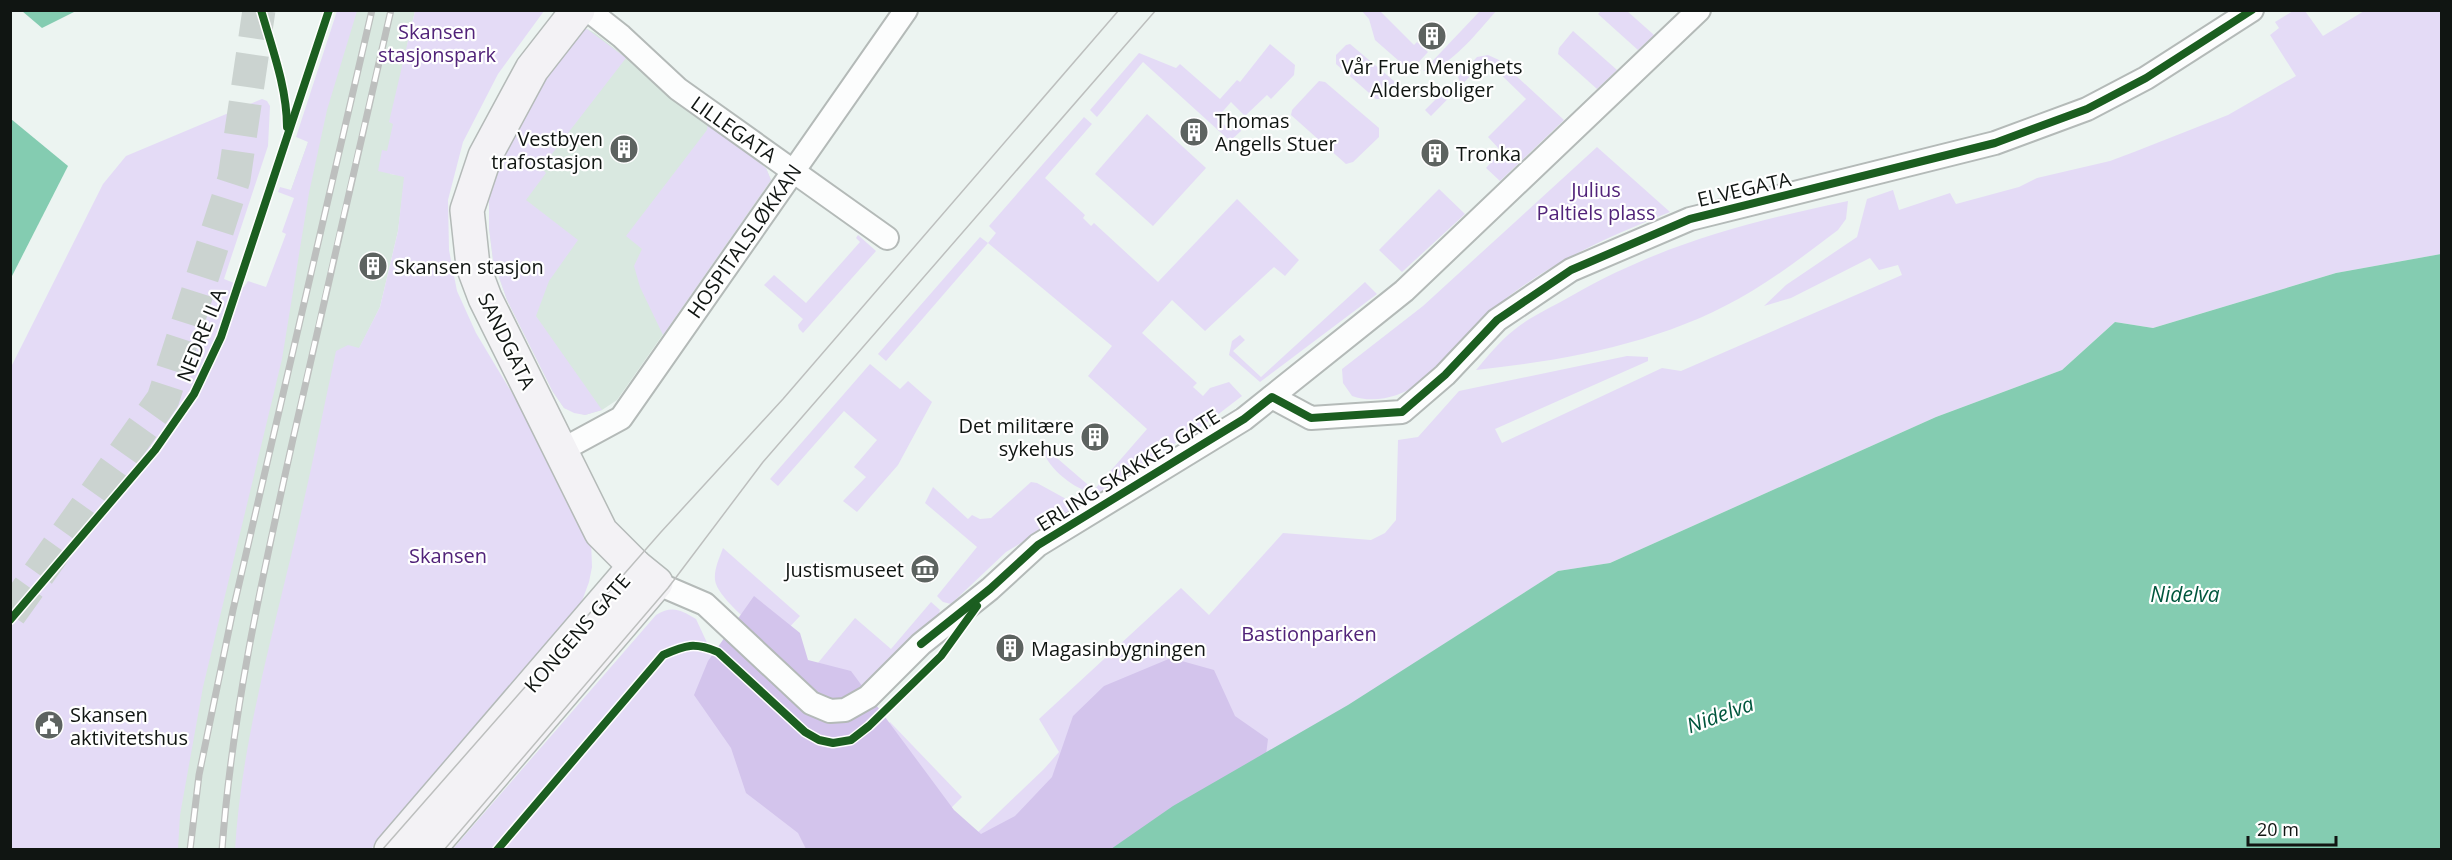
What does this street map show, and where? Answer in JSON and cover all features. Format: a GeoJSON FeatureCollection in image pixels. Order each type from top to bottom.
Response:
{"type":"FeatureCollection","features":[{"type":"Feature","properties":{"kind":"main road","name":"SANDGATA"},"geometry":{"type":"LineString","coordinates":[[578,10],[532,69],[484,156],[467,210],[473,266],[485,298],[601,532],[645,574]]}},
{"type":"Feature","properties":{"kind":"main road","name":"KONGENS GATE"},"geometry":{"type":"LineString","coordinates":[[391,849],[645,574]]}},
{"type":"Feature","properties":{"kind":"main road","name":"KONGENS GATE"},"geometry":{"type":"LineString","coordinates":[[428,849],[645,574]]}},
{"type":"Feature","properties":{"kind":"street","name":"LILLEGATA"},"geometry":{"type":"LineString","coordinates":[[588,10],[621,36],[678,89],[887,238]]}},
{"type":"Feature","properties":{"kind":"street","name":"HOSPITALSLØKKAN"},"geometry":{"type":"LineString","coordinates":[[562,450],[621,418],[906,10]]}},
{"type":"Feature","properties":{"kind":"street","name":"ERLING SKAKKES GATE"},"geometry":{"type":"LineString","coordinates":[[645,574],[705,604],[810,703],[830,711],[844,710],[868,697],[921,644],[990,589],[1038,545],[1244,419],[1404,291],[1699,10]]}},
{"type":"Feature","properties":{"kind":"street","name":"ELVEGATA"},"geometry":{"type":"LineString","coordinates":[[1272,397],[1311,418],[1402,412],[1445,375],[1497,320],[1571,270],[1690,219],[1854,180],[1995,143],[2077,113],[2146,78],[2252,10]]}},
{"type":"Feature","properties":{"kind":"shaded area"},"geometry":{"type":"Polygon","coordinates":[[[349,11],[415,11],[408,40],[390,174],[405,176],[398,231],[380,307],[359,349],[287,849],[142,850],[302,195],[291,190],[322,103],[349,11]]]}},
{"type":"Feature","properties":{"kind":"shaded area"},"geometry":{"type":"Polygon","coordinates":[[[587,29],[766,168],[771,180],[617,400],[602,410],[585,415],[564,408],[553,392],[507,300],[493,260],[489,228],[489,196],[587,29]]]}},
{"type":"Feature","properties":{"kind":"shaded area"},"geometry":{"type":"Polygon","coordinates":[[[754,596],[800,633],[808,660],[851,671],[954,810],[981,834],[1015,816],[1052,777],[1073,716],[1104,686],[1171,658],[1214,670],[1235,716],[1268,739],[1266,755],[1130,849],[806,849],[798,833],[746,793],[731,748],[694,695],[708,661],[754,596]]]}},
{"type":"Feature","properties":{"kind":"green space"},"geometry":{"type":"Polygon","coordinates":[[[337,11],[357,11],[327,110],[309,193],[282,359],[203,687],[180,815],[178,849],[11,849],[11,367],[103,184],[126,156],[262,99],[270,106],[268,146],[224,279],[244,287],[248,281],[266,287],[286,234],[282,232],[294,198],[278,192],[280,187],[291,190],[308,142],[296,137],[337,11]]]}},
{"type":"Feature","properties":{"kind":"green space","name":"Skansen"},"geometry":{"type":"Polygon","coordinates":[[[415,11],[544,11],[498,74],[463,142],[448,200],[449,250],[457,291],[476,333],[545,448],[591,540],[592,567],[589,582],[582,601],[566,626],[371,849],[235,850],[243,776],[256,704],[336,351],[348,345],[359,348],[380,307],[398,231],[404,177],[378,171],[382,150],[387,151],[393,124],[389,122],[415,11]]]}},
{"type":"Feature","properties":{"kind":"green space"},"geometry":{"type":"Polygon","coordinates":[[[1362,11],[1380,11],[1414,45],[1417,42],[1428,52],[1414,67],[1407,68],[1375,40],[1369,19],[1362,11]]]}},
{"type":"Feature","properties":{"kind":"green space"},"geometry":{"type":"Polygon","coordinates":[[[1480,11],[1496,11],[1453,57],[1432,69],[1423,71],[1480,11]]]}},
{"type":"Feature","properties":{"kind":"green space"},"geometry":{"type":"Polygon","coordinates":[[[1601,11],[1627,11],[1654,35],[1638,50],[1598,14],[1601,11]]]}},
{"type":"Feature","properties":{"kind":"green space","name":"Bastionparken"},"geometry":{"type":"Polygon","coordinates":[[[2293,11],[2305,11],[2323,36],[2364,11],[2441,11],[2441,254],[2336,273],[2153,328],[2115,322],[2062,370],[1936,417],[1610,563],[1558,571],[1426,656],[1427,658],[1274,750],[1173,806],[1111,849],[452,850],[656,615],[672,609],[696,619],[716,662],[857,754],[890,722],[962,797],[951,808],[976,834],[1059,752],[1039,719],[1181,588],[1209,615],[1283,533],[1371,540],[1385,533],[1396,520],[1398,440],[1418,437],[1459,391],[1627,356],[1648,357],[1648,361],[1495,429],[1502,443],[1662,368],[1681,371],[1902,275],[1898,265],[1879,270],[1870,258],[1791,298],[1764,306],[1786,285],[1857,237],[1867,199],[1893,190],[1899,210],[1950,193],[1956,204],[2019,187],[2037,178],[2110,161],[2228,115],[2296,76],[2270,35],[2279,28],[2275,22],[2293,11]]]}},
{"type":"Feature","properties":{"kind":"green space"},"geometry":{"type":"Polygon","coordinates":[[[587,29],[626,58],[541,168],[546,173],[526,200],[578,240],[549,281],[536,316],[602,410],[585,415],[564,408],[553,392],[507,300],[493,260],[489,228],[489,196],[495,170],[530,99],[579,30],[587,29]]]}},
{"type":"Feature","properties":{"kind":"green space"},"geometry":{"type":"Polygon","coordinates":[[[1573,31],[1617,70],[1597,89],[1558,54],[1559,48],[1573,31]]]}},
{"type":"Feature","properties":{"kind":"green space"},"geometry":{"type":"Polygon","coordinates":[[[1270,44],[1295,65],[1294,75],[1271,99],[1267,95],[1245,116],[1231,102],[1217,118],[1231,131],[1238,125],[1241,131],[1230,141],[1143,62],[1097,117],[1090,110],[1139,53],[1176,68],[1180,64],[1220,99],[1237,80],[1240,82],[1270,44]]]}},
{"type":"Feature","properties":{"kind":"green space"},"geometry":{"type":"Polygon","coordinates":[[[1350,44],[1394,81],[1394,89],[1385,99],[1376,99],[1336,64],[1336,55],[1350,44]]]}},
{"type":"Feature","properties":{"kind":"green space"},"geometry":{"type":"Polygon","coordinates":[[[1488,55],[1499,60],[1564,120],[1500,181],[1486,168],[1501,151],[1488,137],[1526,99],[1486,60],[1431,116],[1425,110],[1441,94],[1460,82],[1458,77],[1477,57],[1488,55]]]}},
{"type":"Feature","properties":{"kind":"green space"},"geometry":{"type":"Polygon","coordinates":[[[1319,81],[1325,82],[1379,128],[1379,137],[1353,162],[1346,164],[1291,115],[1292,110],[1319,81]]]}},
{"type":"Feature","properties":{"kind":"green space"},"geometry":{"type":"Polygon","coordinates":[[[1147,114],[1206,168],[1153,226],[1095,174],[1147,114]]]}},
{"type":"Feature","properties":{"kind":"green space"},"geometry":{"type":"Polygon","coordinates":[[[1084,117],[1092,124],[1045,178],[1085,215],[1083,218],[1091,226],[1094,223],[1158,282],[1237,199],[1299,260],[1285,276],[1274,267],[1205,331],[1172,300],[1142,333],[1197,383],[1193,387],[1203,396],[1210,388],[1229,382],[1242,396],[1212,419],[1103,491],[1092,493],[1067,480],[1053,468],[1044,453],[1043,446],[1094,490],[1147,429],[1088,376],[1112,346],[988,243],[996,233],[989,226],[1084,117]]]}},
{"type":"Feature","properties":{"kind":"green space"},"geometry":{"type":"Polygon","coordinates":[[[708,123],[766,168],[771,180],[663,335],[640,287],[634,266],[642,249],[626,236],[707,130],[708,123]]]}},
{"type":"Feature","properties":{"kind":"green space","name":"Julius Paltiels plass"},"geometry":{"type":"Polygon","coordinates":[[[1597,147],[1670,212],[1599,242],[1553,266],[1532,280],[1491,311],[1429,376],[1412,388],[1387,398],[1369,399],[1352,396],[1343,383],[1342,369],[1423,306],[1597,147]]]}},
{"type":"Feature","properties":{"kind":"green space"},"geometry":{"type":"Polygon","coordinates":[[[1439,189],[1465,214],[1402,272],[1379,250],[1439,189]]]}},
{"type":"Feature","properties":{"kind":"green space"},"geometry":{"type":"Polygon","coordinates":[[[1848,201],[1846,219],[1838,230],[1796,262],[1752,291],[1688,323],[1619,346],[1583,354],[1476,370],[1514,330],[1543,311],[1606,277],[1673,248],[1707,237],[1776,217],[1848,201]]]}},
{"type":"Feature","properties":{"kind":"green space"},"geometry":{"type":"Polygon","coordinates":[[[858,235],[876,251],[803,333],[798,325],[803,319],[764,285],[774,275],[806,303],[860,242],[856,238],[858,235]]]}},
{"type":"Feature","properties":{"kind":"green space"},"geometry":{"type":"Polygon","coordinates":[[[980,237],[988,243],[886,361],[878,354],[980,237]]]}},
{"type":"Feature","properties":{"kind":"green space"},"geometry":{"type":"Polygon","coordinates":[[[1365,282],[1377,294],[1260,382],[1229,355],[1232,341],[1240,335],[1245,340],[1233,351],[1261,377],[1365,282]]]}},
{"type":"Feature","properties":{"kind":"green space"},"geometry":{"type":"Polygon","coordinates":[[[870,364],[900,389],[908,381],[932,402],[898,465],[857,512],[843,501],[866,477],[854,467],[877,440],[844,411],[778,486],[770,479],[870,364]]]}},
{"type":"Feature","properties":{"kind":"green space"},"geometry":{"type":"Polygon","coordinates":[[[1031,482],[1068,500],[1070,513],[1006,552],[951,604],[943,602],[937,596],[977,547],[925,503],[933,487],[968,519],[972,515],[980,519],[991,518],[1031,482]]]}},
{"type":"Feature","properties":{"kind":"green space"},"geometry":{"type":"Polygon","coordinates":[[[723,548],[800,616],[782,635],[764,635],[735,609],[717,587],[715,576],[723,548]]]}},
{"type":"Feature","properties":{"kind":"green space"},"geometry":{"type":"Polygon","coordinates":[[[931,602],[940,610],[938,616],[869,683],[848,691],[813,669],[855,618],[891,649],[931,602]]]}},
{"type":"Feature","properties":{"kind":"water"},"geometry":{"type":"Polygon","coordinates":[[[22,11],[76,11],[42,28],[22,11]]]}},
{"type":"Feature","properties":{"kind":"water"},"geometry":{"type":"Polygon","coordinates":[[[11,119],[68,166],[11,278],[11,119]]]}},
{"type":"Feature","properties":{"kind":"water","name":"Nidelva"},"geometry":{"type":"Polygon","coordinates":[[[2441,254],[2441,849],[1111,849],[1173,806],[1348,705],[1558,571],[1610,563],[1936,417],[2062,370],[2115,322],[2153,328],[2336,273],[2441,254]]]}},
{"type":"Feature","properties":{"kind":"tunnel"},"geometry":{"type":"LineString","coordinates":[[10,614],[163,399],[234,179],[259,10]]}},
{"type":"Feature","properties":{"kind":"tram line"},"geometry":{"type":"LineString","coordinates":[[382,850],[661,532],[783,399],[1119,10]]}},
{"type":"Feature","properties":{"kind":"tram line"},"geometry":{"type":"LineString","coordinates":[[444,850],[668,588],[763,462],[1156,10]]}},
{"type":"Feature","properties":{"kind":"railway"},"geometry":{"type":"LineString","coordinates":[[190,850],[199,775],[233,610],[372,10]]}},
{"type":"Feature","properties":{"kind":"railway"},"geometry":{"type":"LineString","coordinates":[[222,850],[233,746],[260,592],[391,10]]}},
{"type":"Feature","properties":{"kind":"cycle path"},"geometry":{"type":"LineString","coordinates":[[261,10],[282,83],[287,127]]}},
{"type":"Feature","properties":{"kind":"cycle path","name":"NEDRE ILA"},"geometry":{"type":"LineString","coordinates":[[10,620],[155,450],[194,394],[221,337],[329,10]]}},
{"type":"Feature","properties":{"kind":"cycle path"},"geometry":{"type":"LineString","coordinates":[[921,644],[990,589],[1038,545],[1244,419],[1272,397],[1311,418],[1402,412],[1445,375],[1497,320],[1571,270],[1690,219],[1995,143],[2087,109],[2146,78],[2252,10]]}},
{"type":"Feature","properties":{"kind":"cycle path"},"geometry":{"type":"LineString","coordinates":[[497,850],[663,655],[690,646],[718,652],[805,732],[819,740],[833,743],[851,740],[869,726],[941,656],[977,606]]}},
{"type":"Feature","properties":{"kind":"place","name":"Vår Frue Menighets Aldersboliger"},"geometry":{"type":"Point","coordinates":[1432,36]}},
{"type":"Feature","properties":{"kind":"place","name":"Thomas Angells Stuer"},"geometry":{"type":"Point","coordinates":[1194,132]}},
{"type":"Feature","properties":{"kind":"place","name":"Vestbyen trafostasjon"},"geometry":{"type":"Point","coordinates":[624,149]}},
{"type":"Feature","properties":{"kind":"place","name":"Tronka"},"geometry":{"type":"Point","coordinates":[1435,153]}},
{"type":"Feature","properties":{"kind":"place","name":"Skansen stasjon"},"geometry":{"type":"Point","coordinates":[373,266]}},
{"type":"Feature","properties":{"kind":"place","name":"Det militære sykehus"},"geometry":{"type":"Point","coordinates":[1095,437]}},
{"type":"Feature","properties":{"kind":"place","name":"Justismuseet"},"geometry":{"type":"Point","coordinates":[925,569]}},
{"type":"Feature","properties":{"kind":"place","name":"Magasinbygningen"},"geometry":{"type":"Point","coordinates":[1010,648]}},
{"type":"Feature","properties":{"kind":"place","name":"Skansen aktivitetshus"},"geometry":{"type":"Point","coordinates":[49,725]}},
{"type":"Feature","properties":{"kind":"park label","name":"Skansen stasjonspark"},"geometry":{"type":"Point","coordinates":[437,42]}}]}
